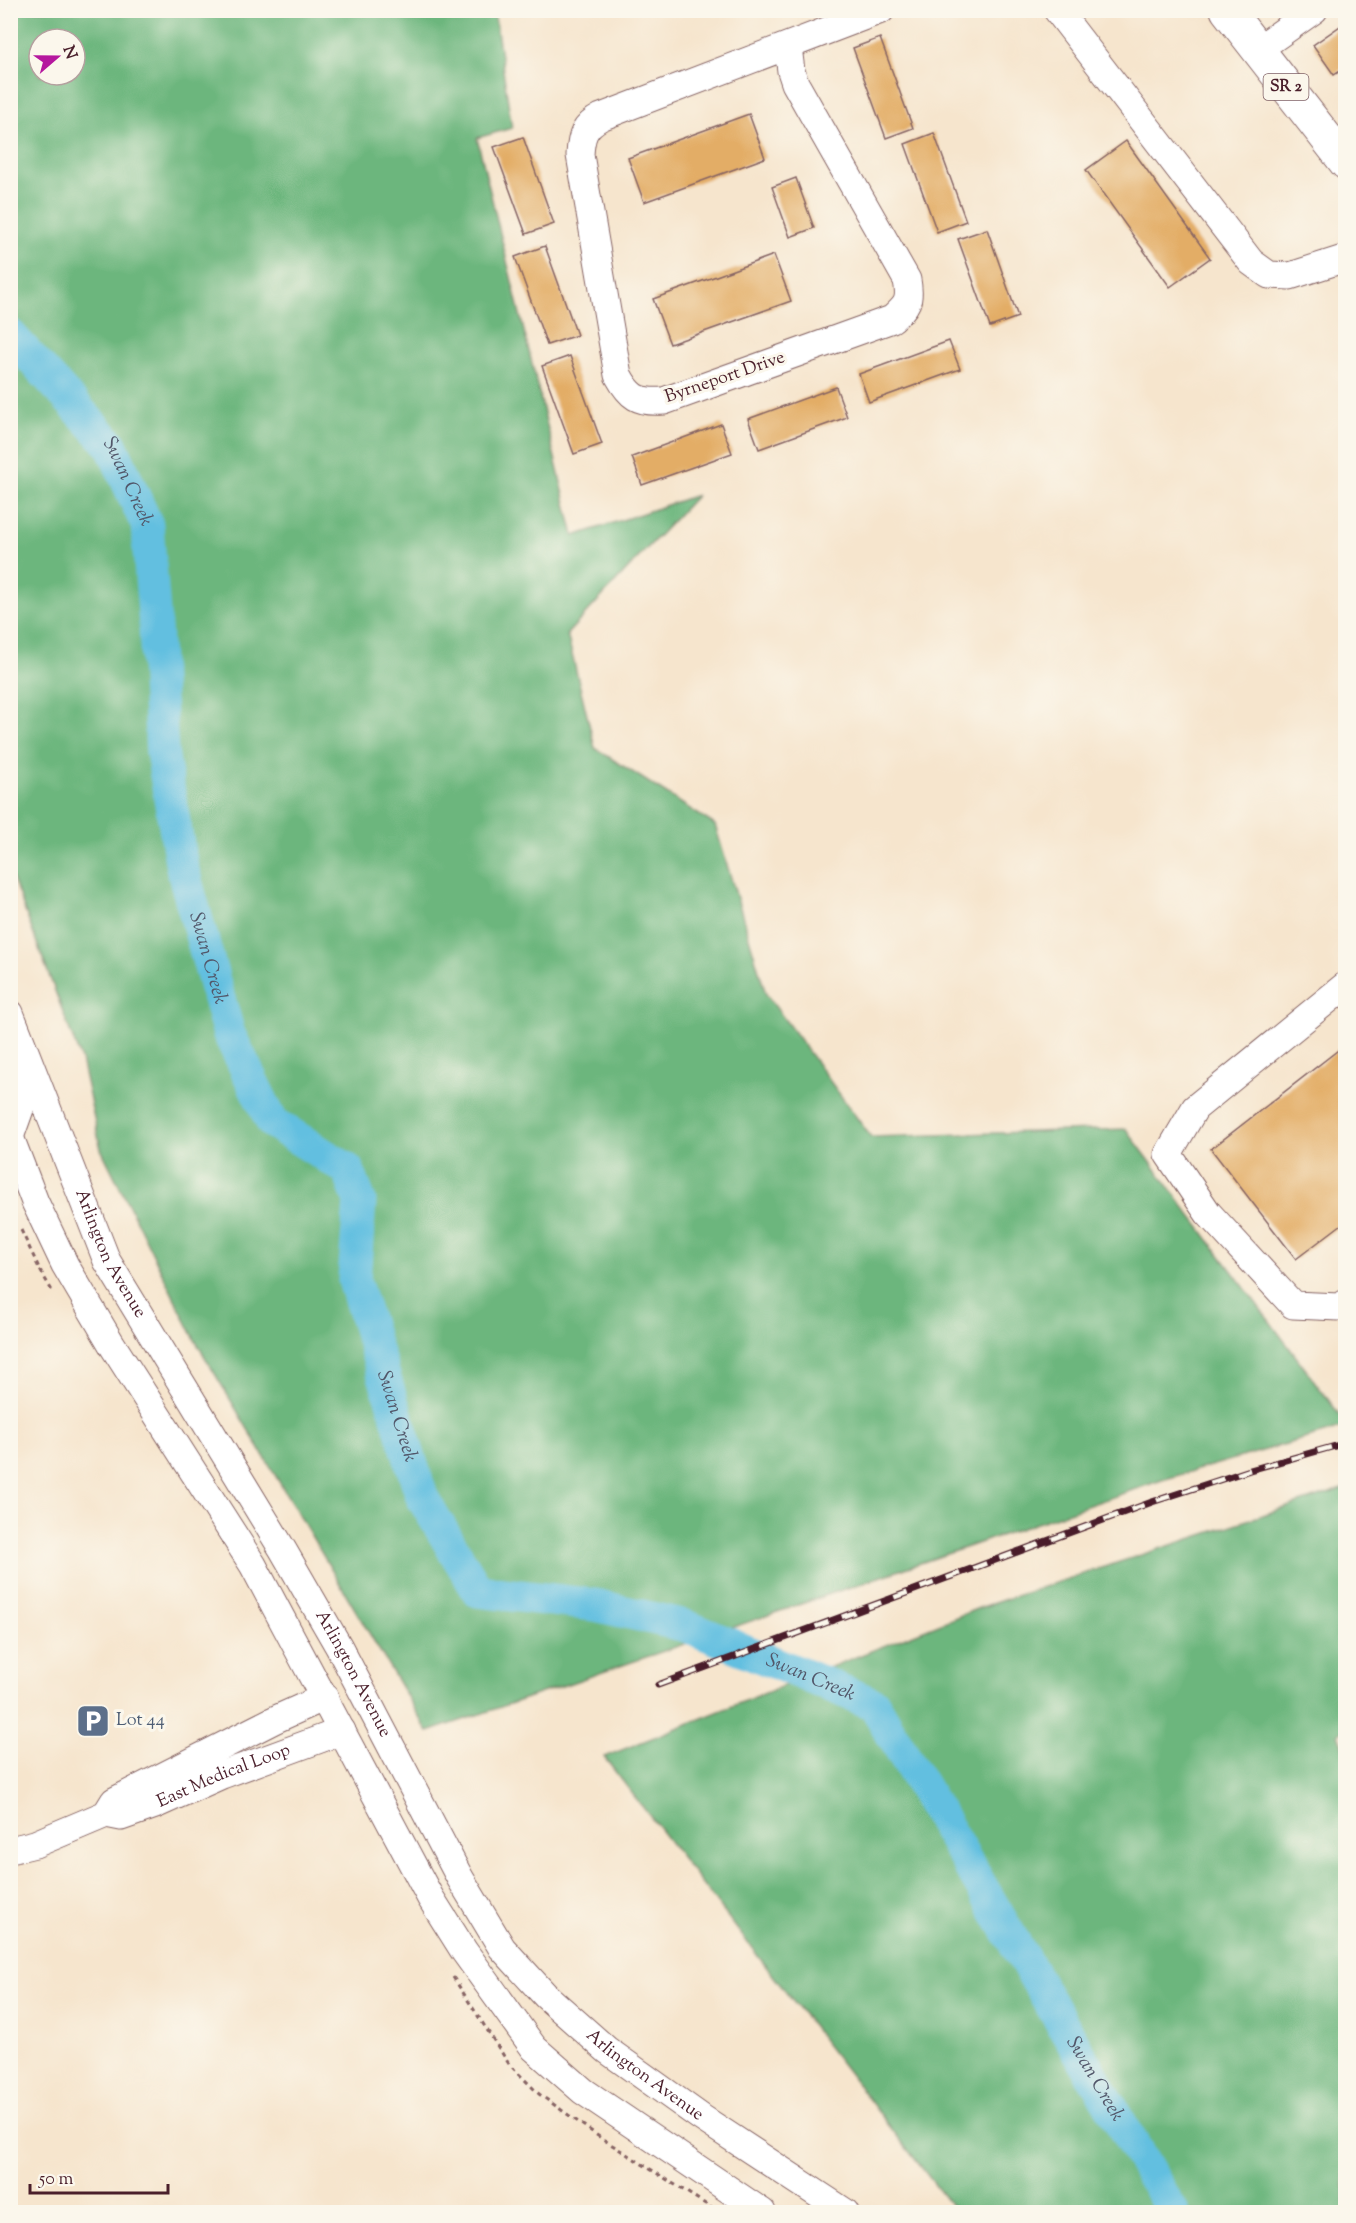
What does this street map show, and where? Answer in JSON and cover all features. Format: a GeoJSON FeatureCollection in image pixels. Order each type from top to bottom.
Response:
{"type":"FeatureCollection","features":[{"type":"Feature","properties":{"kind":"main road","name":"SR 2"},"geometry":{"type":"LineString","coordinates":[[1227,10],[1346,163]]}},
{"type":"Feature","properties":{"kind":"street","name":"Byrneport Drive"},"geometry":{"type":"LineString","coordinates":[[788,47],[795,82],[907,280],[910,296],[903,309],[892,319],[664,401],[645,402],[627,391],[618,375],[580,155],[581,136],[589,123],[602,117],[881,10]]}},
{"type":"Feature","properties":{"kind":"street"},"geometry":{"type":"LineString","coordinates":[[1057,10],[1251,262],[1269,275],[1290,276],[1346,258]]}},
{"type":"Feature","properties":{"kind":"street"},"geometry":{"type":"LineString","coordinates":[[1257,50],[1314,10]]}},
{"type":"Feature","properties":{"kind":"street"},"geometry":{"type":"LineString","coordinates":[[1346,985],[1195,1108],[1168,1154],[1208,1213],[1293,1305],[1340,1307],[1346,1303]]}},
{"type":"Feature","properties":{"kind":"street","name":"Arlington Avenue"},"geometry":{"type":"LineString","coordinates":[[10,1013],[20,1052],[106,1262],[283,1550],[339,1647],[460,1878],[502,1948],[546,1996],[607,2050],[702,2118],[845,2212]]}},
{"type":"Feature","properties":{"kind":"street"},"geometry":{"type":"LineString","coordinates":[[11,1137],[24,1098],[20,1052]]}},
{"type":"Feature","properties":{"kind":"street","name":"Arlington Avenue"},"geometry":{"type":"LineString","coordinates":[[11,1137],[35,1202],[65,1265],[106,1334],[253,1565],[447,1925],[534,2048],[583,2091],[762,2212]]}},
{"type":"Feature","properties":{"kind":"street"},"geometry":{"type":"LineString","coordinates":[[325,1698],[345,1703],[357,1718],[436,1876],[452,1901],[472,1925],[502,1948]]}},
{"type":"Feature","properties":{"kind":"street","name":"East Medical Loop"},"geometry":{"type":"LineString","coordinates":[[106,1814],[114,1801],[274,1720],[325,1698]]}},
{"type":"Feature","properties":{"kind":"street","name":"East Medical Loop"},"geometry":{"type":"LineString","coordinates":[[10,1850],[35,1844],[106,1814],[121,1817],[155,1805],[222,1775],[342,1731]]}},
{"type":"Feature","properties":{"kind":"green space"},"geometry":{"type":"Polygon","coordinates":[[[11,10],[494,11],[512,128],[477,138],[574,536],[697,495],[567,634],[595,748],[715,825],[766,994],[871,1137],[1126,1129],[1345,1422],[1345,1427],[1162,1480],[428,1732],[196,1342],[101,1149],[81,1060],[11,874],[11,10]]]}},
{"type":"Feature","properties":{"kind":"green space"},"geometry":{"type":"Polygon","coordinates":[[[1345,1488],[1346,1730],[1338,1734],[1346,1755],[1345,2212],[956,2212],[604,1757],[979,1608],[1345,1488]]]}},
{"type":"Feature","properties":{"kind":"building"},"geometry":{"type":"Polygon","coordinates":[[[1346,22],[1346,67],[1334,75],[1313,45],[1346,22]]]}},
{"type":"Feature","properties":{"kind":"building"},"geometry":{"type":"Polygon","coordinates":[[[880,38],[913,128],[886,138],[853,48],[880,38]]]}},
{"type":"Feature","properties":{"kind":"building"},"geometry":{"type":"Polygon","coordinates":[[[749,114],[765,158],[644,202],[628,158],[749,114]]]}},
{"type":"Feature","properties":{"kind":"building"},"geometry":{"type":"Polygon","coordinates":[[[934,133],[966,221],[937,232],[905,144],[934,133]]]}},
{"type":"Feature","properties":{"kind":"building"},"geometry":{"type":"Polygon","coordinates":[[[523,137],[554,224],[526,234],[494,147],[523,137]]]}},
{"type":"Feature","properties":{"kind":"building"},"geometry":{"type":"Polygon","coordinates":[[[1126,141],[1210,258],[1170,287],[1086,170],[1126,141]]]}},
{"type":"Feature","properties":{"kind":"building"},"geometry":{"type":"Polygon","coordinates":[[[796,178],[814,228],[790,237],[772,187],[796,178]]]}},
{"type":"Feature","properties":{"kind":"building"},"geometry":{"type":"Polygon","coordinates":[[[987,229],[1018,317],[990,327],[958,239],[987,229]]]}},
{"type":"Feature","properties":{"kind":"building"},"geometry":{"type":"Polygon","coordinates":[[[545,246],[577,335],[547,345],[515,257],[545,246]]]}},
{"type":"Feature","properties":{"kind":"building"},"geometry":{"type":"Polygon","coordinates":[[[774,255],[791,301],[670,344],[653,299],[774,255]]]}},
{"type":"Feature","properties":{"kind":"building"},"geometry":{"type":"Polygon","coordinates":[[[949,341],[960,369],[869,402],[859,374],[949,341]]]}},
{"type":"Feature","properties":{"kind":"building"},"geometry":{"type":"Polygon","coordinates":[[[570,356],[602,444],[574,454],[542,366],[570,356]]]}},
{"type":"Feature","properties":{"kind":"building"},"geometry":{"type":"Polygon","coordinates":[[[836,387],[847,417],[759,449],[748,419],[836,387]]]}},
{"type":"Feature","properties":{"kind":"building"},"geometry":{"type":"Polygon","coordinates":[[[721,424],[732,453],[642,485],[632,457],[721,424]]]}},
{"type":"Feature","properties":{"kind":"building"},"geometry":{"type":"Polygon","coordinates":[[[1346,1044],[1346,1221],[1296,1259],[1211,1149],[1346,1044]]]}},
{"type":"Feature","properties":{"kind":"waterway","name":"Swan Creek"},"geometry":{"type":"LineString","coordinates":[[10,335],[111,445],[147,525],[162,752],[182,867],[229,1034],[272,1122],[348,1170],[360,1201],[354,1280],[422,1497],[478,1591],[595,1605],[686,1626],[874,1704],[1173,2212]]}},
{"type":"Feature","properties":{"kind":"railway"},"geometry":{"type":"LineString","coordinates":[[658,1685],[1152,1502],[1250,1470],[1346,1443]]}},
{"type":"Feature","properties":{"kind":"place","name":"Lot 44"},"geometry":{"type":"Point","coordinates":[93,1721]}}]}
